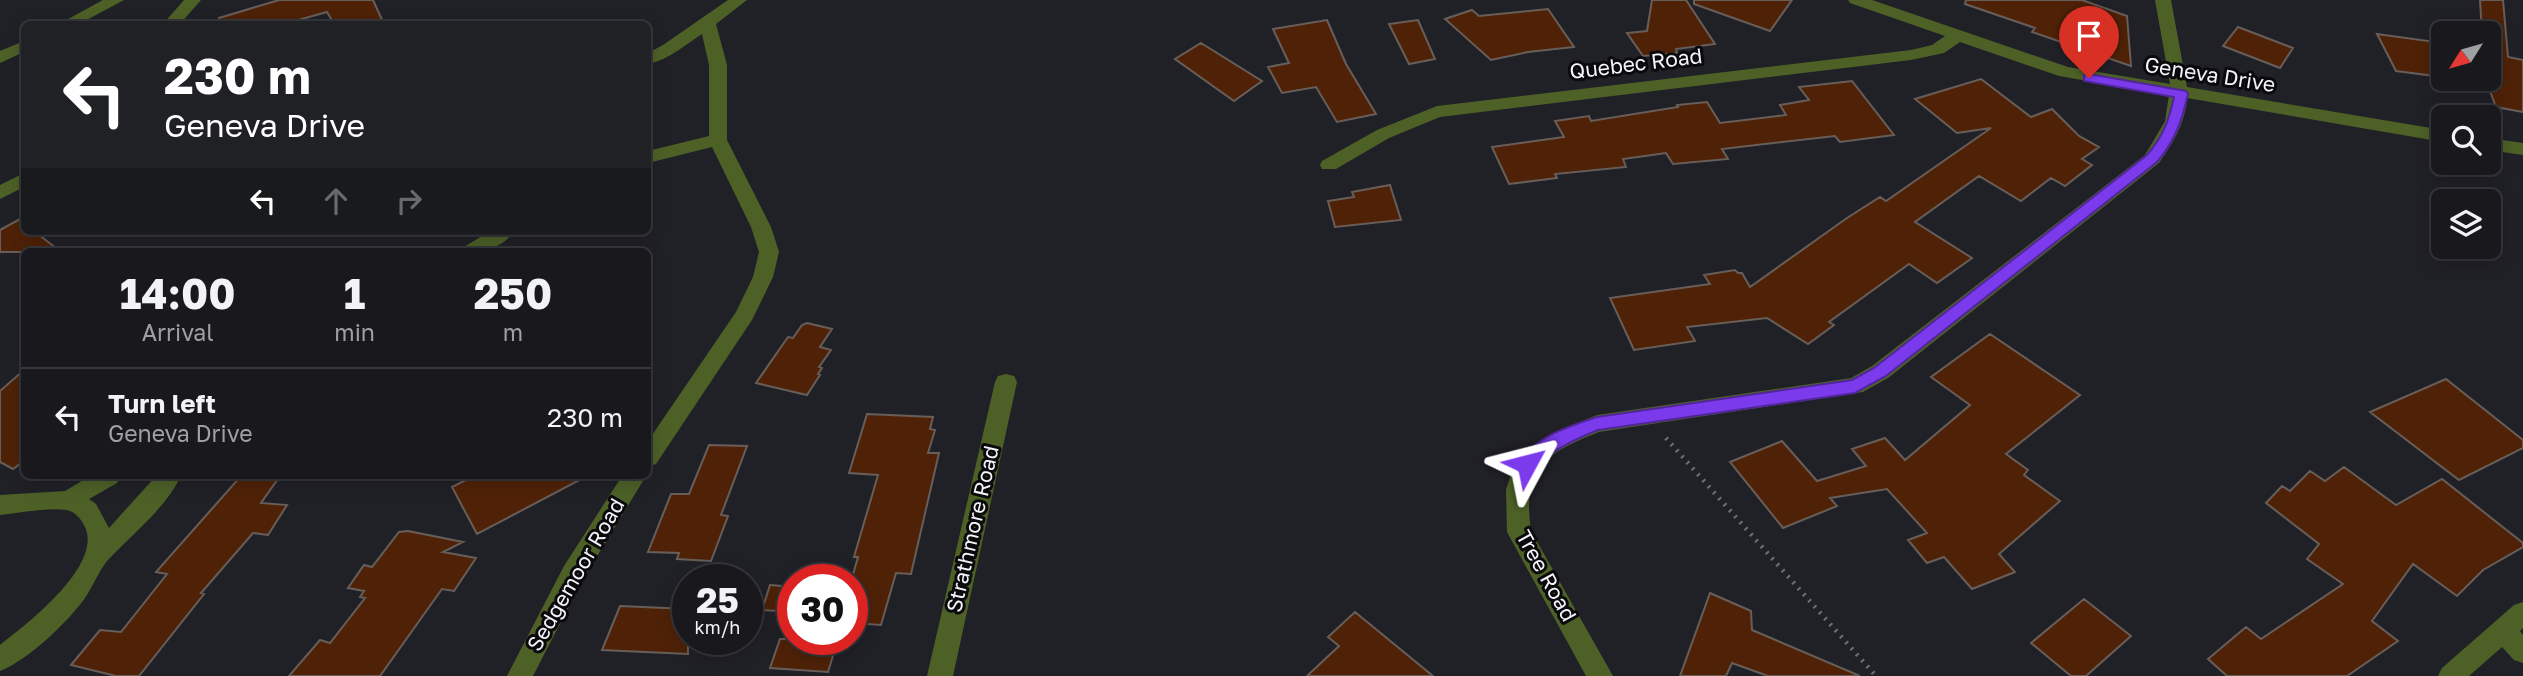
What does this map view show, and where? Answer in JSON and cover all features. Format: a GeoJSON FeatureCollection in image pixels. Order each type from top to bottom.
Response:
{"type":"FeatureCollection","features":[{"type":"Feature","properties":{"kind":"street"},"geometry":{"type":"LineString","coordinates":[[73,21],[116,0]]}},
{"type":"Feature","properties":{"kind":"street"},"geometry":{"type":"LineString","coordinates":[[174,21],[194,0]]}},
{"type":"Feature","properties":{"kind":"street"},"geometry":{"type":"LineString","coordinates":[[651,58],[708,24],[738,0]]}},
{"type":"Feature","properties":{"kind":"street","name":"Geneva Drive"},"geometry":{"type":"LineString","coordinates":[[1856,0],[2065,72],[2181,94],[2431,134]]}},
{"type":"Feature","properties":{"kind":"street"},"geometry":{"type":"LineString","coordinates":[[2163,0],[2181,94]]}},
{"type":"Feature","properties":{"kind":"street"},"geometry":{"type":"LineString","coordinates":[[651,454],[745,315],[763,277],[769,252],[761,227],[718,140],[718,65],[708,24]]}},
{"type":"Feature","properties":{"kind":"street","name":"Quebec Road"},"geometry":{"type":"LineString","coordinates":[[1329,165],[1384,134],[1437,112],[1911,55],[1938,49],[1956,36]]}},
{"type":"Feature","properties":{"kind":"street"},"geometry":{"type":"LineString","coordinates":[[0,58],[21,48]]}},
{"type":"Feature","properties":{"kind":"street","name":"Tree Road"},"geometry":{"type":"LineString","coordinates":[[1600,676],[1519,532],[1514,508],[1517,486],[1527,464],[1543,449],[1567,435],[1597,424],[1855,386],[1880,372],[2152,159],[2172,130],[2181,94]]}},
{"type":"Feature","properties":{"kind":"street"},"geometry":{"type":"LineString","coordinates":[[651,156],[718,140]]}},
{"type":"Feature","properties":{"kind":"street"},"geometry":{"type":"LineString","coordinates":[[2501,146],[2523,149]]}},
{"type":"Feature","properties":{"kind":"street"},"geometry":{"type":"LineString","coordinates":[[0,193],[21,181]]}},
{"type":"Feature","properties":{"kind":"street"},"geometry":{"type":"LineString","coordinates":[[477,248],[498,235]]}},
{"type":"Feature","properties":{"kind":"street","name":"Strathmore Road"},"geometry":{"type":"LineString","coordinates":[[940,676],[1006,382]]}},
{"type":"Feature","properties":{"kind":"street"},"geometry":{"type":"LineString","coordinates":[[0,505],[69,500],[104,479]]}},
{"type":"Feature","properties":{"kind":"street"},"geometry":{"type":"LineString","coordinates":[[0,660],[48,621],[82,586],[98,555],[168,479]]}},
{"type":"Feature","properties":{"kind":"street","name":"Sedgemoor Road"},"geometry":{"type":"LineString","coordinates":[[520,676],[547,617],[596,533],[633,479]]}},
{"type":"Feature","properties":{"kind":"street"},"geometry":{"type":"LineString","coordinates":[[69,500],[88,511],[97,526],[98,555]]}},
{"type":"Feature","properties":{"kind":"street"},"geometry":{"type":"LineString","coordinates":[[2451,676],[2523,613]]}},
{"type":"Feature","properties":{"kind":"street"},"geometry":{"type":"LineString","coordinates":[[2503,631],[2523,652]]}},
{"type":"Feature","properties":{"kind":"path"},"geometry":{"type":"LineString","coordinates":[[1653,416],[1671,446],[1875,676]]}},
{"type":"Feature","properties":{"kind":"building"},"geometry":{"type":"Polygon","coordinates":[[[279,0],[373,0],[383,21],[332,21],[327,12],[295,21],[220,21],[219,18],[279,0]]]}},
{"type":"Feature","properties":{"kind":"building"},"geometry":{"type":"Polygon","coordinates":[[[1652,0],[1686,0],[1715,44],[1676,49],[1677,53],[1643,56],[1627,33],[1647,31],[1652,0]]]}},
{"type":"Feature","properties":{"kind":"building"},"geometry":{"type":"Polygon","coordinates":[[[1694,0],[1792,0],[1770,31],[1694,4],[1694,0]]]}},
{"type":"Feature","properties":{"kind":"building"},"geometry":{"type":"Polygon","coordinates":[[[1966,0],[2082,0],[2127,16],[2131,66],[2032,32],[2035,28],[1965,4],[1966,0]]]}},
{"type":"Feature","properties":{"kind":"building"},"geometry":{"type":"Polygon","coordinates":[[[2480,0],[2503,0],[2508,57],[2523,60],[2523,112],[2495,105],[2490,91],[2501,91],[2501,21],[2481,21],[2480,0]]]}},
{"type":"Feature","properties":{"kind":"building"},"geometry":{"type":"Polygon","coordinates":[[[1548,9],[1574,47],[1528,52],[1491,60],[1445,19],[1472,10],[1479,16],[1548,9]]]}},
{"type":"Feature","properties":{"kind":"building"},"geometry":{"type":"Polygon","coordinates":[[[1327,20],[1346,64],[1376,114],[1337,122],[1316,87],[1282,93],[1268,67],[1289,63],[1273,29],[1327,20]]]}},
{"type":"Feature","properties":{"kind":"building"},"geometry":{"type":"Polygon","coordinates":[[[1418,20],[1435,59],[1409,64],[1389,24],[1418,20]]]}},
{"type":"Feature","properties":{"kind":"building"},"geometry":{"type":"Polygon","coordinates":[[[2238,27],[2293,48],[2280,68],[2223,46],[2238,27]]]}},
{"type":"Feature","properties":{"kind":"building"},"geometry":{"type":"Polygon","coordinates":[[[2377,34],[2431,41],[2431,75],[2396,71],[2377,34]]]}},
{"type":"Feature","properties":{"kind":"building"},"geometry":{"type":"Polygon","coordinates":[[[1201,43],[1262,81],[1234,101],[1175,59],[1201,43]]]}},
{"type":"Feature","properties":{"kind":"building"},"geometry":{"type":"Polygon","coordinates":[[[1981,79],[2031,117],[2052,109],[2079,136],[2099,147],[2082,159],[2092,165],[2065,186],[2051,178],[2021,201],[1979,176],[1915,222],[1972,258],[1937,283],[1909,264],[1829,322],[1834,325],[1808,344],[1767,318],[1687,327],[1695,341],[1634,350],[1610,298],[1710,284],[1704,275],[1735,270],[1742,273],[1750,287],[1847,218],[1880,197],[1886,201],[1991,128],[1957,133],[1915,99],[1981,79]]]}},
{"type":"Feature","properties":{"kind":"building"},"geometry":{"type":"Polygon","coordinates":[[[1852,81],[1894,135],[1840,142],[1835,136],[1722,149],[1728,159],[1673,164],[1666,153],[1623,159],[1626,167],[1555,174],[1557,178],[1509,184],[1492,147],[1564,137],[1555,121],[1589,116],[1591,121],[1678,107],[1677,105],[1707,102],[1720,123],[1786,115],[1780,105],[1809,100],[1799,87],[1852,81]]]}},
{"type":"Feature","properties":{"kind":"building"},"geometry":{"type":"Polygon","coordinates":[[[1390,185],[1401,220],[1335,227],[1328,201],[1354,197],[1352,192],[1390,185]]]}},
{"type":"Feature","properties":{"kind":"building"},"geometry":{"type":"Polygon","coordinates":[[[20,219],[21,235],[39,235],[56,248],[21,248],[21,252],[0,252],[0,230],[20,219]]]}},
{"type":"Feature","properties":{"kind":"building"},"geometry":{"type":"Polygon","coordinates":[[[807,323],[832,329],[820,347],[831,350],[819,367],[822,368],[818,374],[820,375],[807,395],[756,383],[788,337],[793,338],[802,325],[807,323]]]}},
{"type":"Feature","properties":{"kind":"building"},"geometry":{"type":"Polygon","coordinates":[[[1990,334],[2080,395],[2006,454],[2028,470],[2024,475],[2060,501],[1999,554],[2015,572],[1972,589],[1944,557],[1927,563],[1908,540],[1927,533],[1887,489],[1830,498],[1837,506],[1783,528],[1730,462],[1782,441],[1817,481],[1866,466],[1852,449],[1885,438],[1905,460],[1970,405],[1931,377],[1990,334]]]}},
{"type":"Feature","properties":{"kind":"building"},"geometry":{"type":"Polygon","coordinates":[[[21,373],[21,463],[13,469],[0,462],[0,391],[21,373]]]}},
{"type":"Feature","properties":{"kind":"building"},"geometry":{"type":"Polygon","coordinates":[[[2446,379],[2523,440],[2523,448],[2459,480],[2370,412],[2446,379]]]}},
{"type":"Feature","properties":{"kind":"building"},"geometry":{"type":"Polygon","coordinates":[[[867,414],[933,417],[930,429],[935,430],[928,453],[939,453],[911,574],[896,573],[881,625],[868,624],[868,564],[856,564],[858,557],[854,557],[878,475],[849,473],[867,414]]]}},
{"type":"Feature","properties":{"kind":"building"},"geometry":{"type":"Polygon","coordinates":[[[709,445],[747,446],[721,515],[728,516],[711,561],[677,559],[679,553],[648,552],[671,494],[689,494],[709,445]]]}},
{"type":"Feature","properties":{"kind":"building"},"geometry":{"type":"Polygon","coordinates":[[[2344,467],[2396,505],[2442,479],[2523,543],[2523,547],[2483,570],[2457,596],[2413,564],[2372,621],[2398,641],[2347,676],[2227,676],[2208,659],[2246,627],[2261,639],[2343,584],[2307,559],[2319,544],[2266,503],[2282,486],[2290,491],[2310,471],[2325,481],[2344,467]]]}},
{"type":"Feature","properties":{"kind":"building"},"geometry":{"type":"Polygon","coordinates":[[[238,479],[278,479],[261,503],[287,505],[268,535],[253,533],[201,593],[204,594],[139,676],[116,676],[71,665],[100,630],[121,632],[167,574],[156,572],[238,479]]]}},
{"type":"Feature","properties":{"kind":"building"},"geometry":{"type":"Polygon","coordinates":[[[468,479],[581,479],[477,534],[452,487],[468,479]]]}},
{"type":"Feature","properties":{"kind":"building"},"geometry":{"type":"Polygon","coordinates":[[[408,531],[463,542],[443,552],[476,558],[454,591],[442,589],[380,676],[289,676],[320,640],[330,643],[365,598],[360,597],[364,591],[348,588],[364,565],[372,567],[399,532],[408,531]]]}},
{"type":"Feature","properties":{"kind":"building"},"geometry":{"type":"Polygon","coordinates":[[[770,585],[777,586],[777,611],[763,610],[770,585]]]}},
{"type":"Feature","properties":{"kind":"building"},"geometry":{"type":"Polygon","coordinates":[[[1710,593],[1751,611],[1752,630],[1860,676],[1768,676],[1732,663],[1726,676],[1680,676],[1710,593]]]}},
{"type":"Feature","properties":{"kind":"building"},"geometry":{"type":"Polygon","coordinates":[[[2084,599],[2131,636],[2086,676],[2071,676],[2031,643],[2084,599]]]}},
{"type":"Feature","properties":{"kind":"building"},"geometry":{"type":"Polygon","coordinates":[[[620,606],[672,608],[672,653],[602,650],[620,606]]]}},
{"type":"Feature","properties":{"kind":"building"},"geometry":{"type":"Polygon","coordinates":[[[1355,612],[1433,676],[1307,676],[1339,646],[1328,637],[1355,612]]]}},
{"type":"Feature","properties":{"kind":"building"},"geometry":{"type":"Polygon","coordinates":[[[777,648],[777,655],[833,655],[828,672],[770,668],[777,648]]]}},
{"type":"Feature","properties":{"kind":"route"},"geometry":{"type":"LineString","coordinates":[[1527,464],[1543,449],[1567,435],[1597,424],[1855,386],[1880,372],[2152,159],[2164,145],[2175,122],[2181,94],[2089,78]]}}]}
